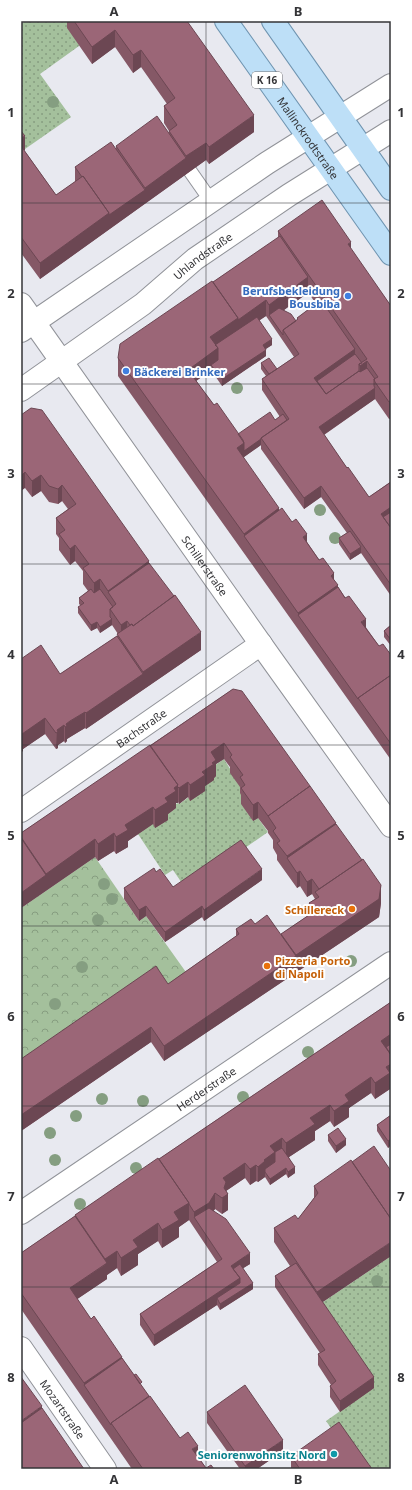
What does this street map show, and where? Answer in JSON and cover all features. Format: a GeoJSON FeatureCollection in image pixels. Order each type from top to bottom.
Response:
{"type":"FeatureCollection","features":[{"type":"Feature","properties":{"kind":"main road","name":"Mallinckrodtstraße"},"geometry":{"type":"LineString","coordinates":[[226,21],[391,254]]}},
{"type":"Feature","properties":{"kind":"main road"},"geometry":{"type":"LineString","coordinates":[[273,21],[391,189]]}},
{"type":"Feature","properties":{"kind":"street"},"geometry":{"type":"LineString","coordinates":[[28,327],[267,162],[341,118],[391,85]]}},
{"type":"Feature","properties":{"kind":"street","name":"Uhlandstraße"},"geometry":{"type":"LineString","coordinates":[[21,390],[143,304],[194,259],[289,194],[391,131]]}},
{"type":"Feature","properties":{"kind":"street","name":"Schillerstraße"},"geometry":{"type":"LineString","coordinates":[[21,304],[28,327],[62,362],[391,826]]}},
{"type":"Feature","properties":{"kind":"street","name":"Bachstraße"},"geometry":{"type":"LineString","coordinates":[[21,811],[261,644]]}},
{"type":"Feature","properties":{"kind":"street","name":"Herderstraße"},"geometry":{"type":"LineString","coordinates":[[21,1213],[391,963]]}},
{"type":"Feature","properties":{"kind":"street","name":"Mozartstraße"},"geometry":{"type":"LineString","coordinates":[[21,1348],[105,1469]]}},
{"type":"Feature","properties":{"kind":"lane"},"geometry":{"type":"LineString","coordinates":[[190,171],[211,201]]}},
{"type":"Feature","properties":{"kind":"green space"},"geometry":{"type":"Polygon","coordinates":[[[26,21],[77,21],[79,46],[40,74],[71,117],[25,149],[21,145],[21,24],[26,21]]]}},
{"type":"Feature","properties":{"kind":"green space"},"geometry":{"type":"Polygon","coordinates":[[[224,759],[243,790],[253,821],[258,818],[268,832],[186,889],[173,870],[165,875],[138,834],[176,808],[174,805],[179,804],[202,788],[211,768],[224,759]]]}},
{"type":"Feature","properties":{"kind":"green space"},"geometry":{"type":"Polygon","coordinates":[[[95,857],[139,921],[146,916],[193,982],[21,1075],[21,908],[95,857]]]}},
{"type":"Feature","properties":{"kind":"green space"},"geometry":{"type":"Polygon","coordinates":[[[391,1256],[391,1469],[360,1469],[326,1421],[373,1388],[317,1306],[391,1256]]]}},
{"type":"Feature","properties":{"kind":"building"},"geometry":{"type":"Polygon","coordinates":[[[74,21],[187,21],[254,115],[209,147],[206,143],[186,156],[169,131],[177,125],[164,106],[175,98],[141,50],[133,55],[115,30],[92,47],[74,21]]]}},
{"type":"Feature","properties":{"kind":"building"},"geometry":{"type":"Polygon","coordinates":[[[157,116],[186,158],[145,188],[116,146],[157,116]]]}},
{"type":"Feature","properties":{"kind":"building"},"geometry":{"type":"Polygon","coordinates":[[[21,131],[25,136],[21,138],[21,131]]]}},
{"type":"Feature","properties":{"kind":"building"},"geometry":{"type":"Polygon","coordinates":[[[111,142],[145,190],[109,215],[83,176],[82,177],[75,167],[111,142]]]}},
{"type":"Feature","properties":{"kind":"building"},"geometry":{"type":"Polygon","coordinates":[[[21,146],[56,195],[83,176],[109,213],[40,263],[21,237],[21,146]]]}},
{"type":"Feature","properties":{"kind":"building"},"geometry":{"type":"Polygon","coordinates":[[[322,200],[351,242],[348,244],[391,306],[391,401],[389,402],[375,382],[374,379],[378,377],[367,361],[360,366],[359,364],[367,359],[278,231],[322,200]]]}},
{"type":"Feature","properties":{"kind":"building"},"geometry":{"type":"Polygon","coordinates":[[[280,236],[308,277],[297,285],[297,293],[288,291],[269,305],[266,300],[238,320],[213,282],[280,236]]]}},
{"type":"Feature","properties":{"kind":"building"},"geometry":{"type":"Polygon","coordinates":[[[212,281],[238,318],[210,337],[218,348],[188,370],[214,405],[217,403],[243,440],[244,443],[237,448],[279,508],[244,534],[118,358],[120,344],[212,281]]]}},
{"type":"Feature","properties":{"kind":"building"},"geometry":{"type":"Polygon","coordinates":[[[321,300],[355,349],[314,378],[326,394],[359,371],[360,372],[367,368],[375,379],[375,388],[319,427],[369,497],[391,482],[391,507],[381,514],[391,528],[391,585],[321,486],[304,498],[261,438],[289,419],[262,379],[299,354],[283,330],[321,300]]]}},
{"type":"Feature","properties":{"kind":"building"},"geometry":{"type":"Polygon","coordinates":[[[279,308],[291,314],[296,321],[283,330],[283,335],[269,315],[279,308]]]}},
{"type":"Feature","properties":{"kind":"building"},"geometry":{"type":"Polygon","coordinates":[[[257,317],[272,339],[263,345],[266,350],[222,379],[211,365],[218,360],[218,348],[215,345],[257,317]]]}},
{"type":"Feature","properties":{"kind":"building"},"geometry":{"type":"Polygon","coordinates":[[[355,354],[362,363],[359,364],[359,371],[326,394],[317,381],[355,354]]]}},
{"type":"Feature","properties":{"kind":"building"},"geometry":{"type":"Polygon","coordinates":[[[269,358],[277,369],[269,374],[261,363],[269,358]]]}},
{"type":"Feature","properties":{"kind":"building"},"geometry":{"type":"Polygon","coordinates":[[[31,408],[42,410],[149,561],[108,591],[100,579],[94,583],[83,568],[89,564],[75,545],[70,549],[59,534],[65,530],[56,518],[76,504],[62,485],[58,489],[49,486],[41,475],[32,481],[25,472],[21,476],[21,415],[31,408]]]}},
{"type":"Feature","properties":{"kind":"building"},"geometry":{"type":"Polygon","coordinates":[[[270,412],[275,420],[283,414],[287,420],[244,451],[244,443],[238,434],[270,412]]]}},
{"type":"Feature","properties":{"kind":"building"},"geometry":{"type":"Polygon","coordinates":[[[282,508],[292,522],[296,519],[307,534],[303,537],[319,560],[323,558],[334,573],[331,576],[338,585],[298,613],[244,536],[282,508]]]}},
{"type":"Feature","properties":{"kind":"building"},"geometry":{"type":"Polygon","coordinates":[[[391,512],[391,528],[383,517],[391,512]]]}},
{"type":"Feature","properties":{"kind":"building"},"geometry":{"type":"Polygon","coordinates":[[[350,531],[361,547],[350,554],[339,538],[350,531]]]}},
{"type":"Feature","properties":{"kind":"building"},"geometry":{"type":"Polygon","coordinates":[[[149,563],[174,596],[133,626],[127,621],[121,625],[110,609],[116,604],[108,592],[149,563]]]}},
{"type":"Feature","properties":{"kind":"building"},"geometry":{"type":"Polygon","coordinates":[[[338,587],[345,598],[349,596],[366,619],[361,622],[379,646],[383,644],[391,655],[391,675],[358,699],[298,615],[338,587]]]}},
{"type":"Feature","properties":{"kind":"building"},"geometry":{"type":"Polygon","coordinates":[[[91,589],[94,593],[100,589],[113,607],[110,609],[110,617],[112,619],[100,627],[97,622],[91,625],[78,607],[84,603],[79,598],[91,589]]]}},
{"type":"Feature","properties":{"kind":"building"},"geometry":{"type":"Polygon","coordinates":[[[175,595],[201,632],[143,672],[117,634],[132,624],[133,626],[175,595]]]}},
{"type":"Feature","properties":{"kind":"building"},"geometry":{"type":"Polygon","coordinates":[[[391,625],[391,640],[384,631],[391,625]]]}},
{"type":"Feature","properties":{"kind":"building"},"geometry":{"type":"Polygon","coordinates":[[[117,636],[143,674],[86,713],[85,712],[70,721],[66,724],[67,726],[65,727],[64,725],[57,730],[58,732],[56,733],[45,718],[21,736],[21,659],[41,645],[60,674],[117,636]]]}},
{"type":"Feature","properties":{"kind":"building"},"geometry":{"type":"Polygon","coordinates":[[[391,675],[391,744],[358,698],[391,675]]]}},
{"type":"Feature","properties":{"kind":"building"},"geometry":{"type":"Polygon","coordinates":[[[233,689],[242,691],[310,786],[268,816],[258,802],[253,805],[241,788],[245,785],[240,777],[243,775],[230,757],[232,755],[224,743],[211,752],[216,760],[212,763],[214,764],[202,772],[205,775],[190,785],[188,782],[179,788],[150,746],[233,689]]]}},
{"type":"Feature","properties":{"kind":"building"},"geometry":{"type":"Polygon","coordinates":[[[150,745],[178,785],[174,788],[176,791],[165,798],[168,802],[155,810],[153,807],[125,825],[128,830],[116,837],[114,833],[98,844],[95,839],[46,874],[21,837],[21,833],[150,745]]]}},
{"type":"Feature","properties":{"kind":"building"},"geometry":{"type":"Polygon","coordinates":[[[310,786],[336,823],[287,856],[277,843],[280,841],[273,831],[276,828],[268,816],[310,786]]]}},
{"type":"Feature","properties":{"kind":"building"},"geometry":{"type":"Polygon","coordinates":[[[336,824],[362,860],[319,889],[312,879],[307,882],[300,871],[297,873],[287,858],[336,824]]]}},
{"type":"Feature","properties":{"kind":"building"},"geometry":{"type":"Polygon","coordinates":[[[21,838],[46,875],[21,893],[21,838]]]}},
{"type":"Feature","properties":{"kind":"building"},"geometry":{"type":"Polygon","coordinates":[[[241,840],[262,869],[204,910],[202,906],[165,932],[146,906],[139,910],[124,888],[154,868],[156,872],[160,869],[173,887],[241,840]]]}},
{"type":"Feature","properties":{"kind":"building"},"geometry":{"type":"Polygon","coordinates":[[[363,859],[381,885],[379,899],[296,955],[281,934],[315,911],[309,903],[319,897],[315,892],[363,859]]]}},
{"type":"Feature","properties":{"kind":"building"},"geometry":{"type":"Polygon","coordinates":[[[267,915],[296,956],[164,1046],[151,1027],[21,1115],[21,1059],[156,966],[168,984],[239,934],[236,929],[251,919],[255,924],[267,915]]]}},
{"type":"Feature","properties":{"kind":"building"},"geometry":{"type":"Polygon","coordinates":[[[391,1002],[391,1034],[381,1041],[391,1055],[391,1064],[386,1067],[390,1073],[375,1083],[371,1077],[345,1095],[349,1101],[334,1111],[330,1105],[310,1118],[315,1124],[286,1143],[282,1138],[270,1146],[275,1152],[264,1160],[265,1161],[258,1167],[256,1165],[250,1169],[245,1163],[223,1178],[226,1182],[224,1188],[228,1194],[222,1198],[215,1193],[209,1203],[194,1212],[159,1159],[391,1002]]]}},
{"type":"Feature","properties":{"kind":"building"},"geometry":{"type":"Polygon","coordinates":[[[391,1044],[391,1055],[386,1047],[391,1044]]]}},
{"type":"Feature","properties":{"kind":"building"},"geometry":{"type":"Polygon","coordinates":[[[391,1115],[391,1139],[388,1141],[377,1125],[391,1115]]]}},
{"type":"Feature","properties":{"kind":"building"},"geometry":{"type":"Polygon","coordinates":[[[338,1128],[346,1139],[336,1146],[328,1135],[338,1128]]]}},
{"type":"Feature","properties":{"kind":"building"},"geometry":{"type":"Polygon","coordinates":[[[374,1146],[391,1171],[391,1219],[352,1162],[374,1146]]]}},
{"type":"Feature","properties":{"kind":"building"},"geometry":{"type":"Polygon","coordinates":[[[282,1148],[295,1167],[288,1172],[286,1168],[270,1179],[265,1172],[265,1169],[275,1162],[275,1152],[282,1148]]]}},
{"type":"Feature","properties":{"kind":"building"},"geometry":{"type":"Polygon","coordinates":[[[158,1158],[189,1203],[174,1212],[179,1220],[162,1230],[158,1223],[133,1240],[138,1247],[121,1258],[117,1251],[105,1259],[75,1215],[158,1158]]]}},
{"type":"Feature","properties":{"kind":"building"},"geometry":{"type":"Polygon","coordinates":[[[351,1160],[391,1219],[391,1242],[317,1292],[274,1228],[295,1215],[298,1219],[318,1193],[314,1186],[351,1160]]]}},
{"type":"Feature","properties":{"kind":"building"},"geometry":{"type":"Polygon","coordinates":[[[209,1208],[226,1219],[250,1253],[231,1266],[240,1278],[154,1335],[140,1314],[222,1259],[194,1217],[209,1208]]]}},
{"type":"Feature","properties":{"kind":"building"},"geometry":{"type":"Polygon","coordinates":[[[75,1216],[107,1263],[70,1288],[91,1319],[94,1316],[122,1357],[84,1383],[21,1293],[21,1253],[75,1216]]]}},
{"type":"Feature","properties":{"kind":"building"},"geometry":{"type":"Polygon","coordinates":[[[296,1263],[374,1377],[340,1401],[330,1386],[336,1381],[318,1354],[325,1350],[275,1276],[296,1263]]]}},
{"type":"Feature","properties":{"kind":"building"},"geometry":{"type":"Polygon","coordinates":[[[240,1264],[253,1283],[220,1304],[217,1298],[240,1283],[240,1278],[233,1269],[240,1264]]]}},
{"type":"Feature","properties":{"kind":"building"},"geometry":{"type":"Polygon","coordinates":[[[122,1358],[149,1396],[111,1423],[111,1425],[84,1385],[122,1358]]]}},
{"type":"Feature","properties":{"kind":"building"},"geometry":{"type":"Polygon","coordinates":[[[136,1374],[142,1382],[140,1384],[134,1375],[136,1374]]]}},
{"type":"Feature","properties":{"kind":"building"},"geometry":{"type":"Polygon","coordinates":[[[21,1377],[42,1406],[21,1421],[21,1377]]]}},
{"type":"Feature","properties":{"kind":"building"},"geometry":{"type":"Polygon","coordinates":[[[245,1385],[283,1440],[245,1466],[207,1412],[245,1385]]]}},
{"type":"Feature","properties":{"kind":"building"},"geometry":{"type":"Polygon","coordinates":[[[150,1396],[180,1438],[188,1432],[198,1446],[192,1449],[206,1468],[211,1465],[214,1469],[143,1469],[111,1423],[150,1396]]]}},
{"type":"Feature","properties":{"kind":"building"},"geometry":{"type":"Polygon","coordinates":[[[42,1408],[84,1469],[21,1469],[21,1423],[42,1408]]]}},
{"type":"Feature","properties":{"kind":"building"},"geometry":{"type":"Polygon","coordinates":[[[339,1422],[372,1469],[300,1469],[291,1456],[339,1422]]]}},
{"type":"Feature","properties":{"kind":"place","name":"Berufsbekleidung Bousbiba"},"geometry":{"type":"Point","coordinates":[348,296]}},
{"type":"Feature","properties":{"kind":"place","name":"Bäckerei Brinker"},"geometry":{"type":"Point","coordinates":[126,371]}},
{"type":"Feature","properties":{"kind":"place","name":"Schillereck"},"geometry":{"type":"Point","coordinates":[352,909]}},
{"type":"Feature","properties":{"kind":"place","name":"Pizzeria Porto di Napoli"},"geometry":{"type":"Point","coordinates":[267,966]}},
{"type":"Feature","properties":{"kind":"place","name":"Seniorenwohnsitz Nord"},"geometry":{"type":"Point","coordinates":[334,1454]}}]}
